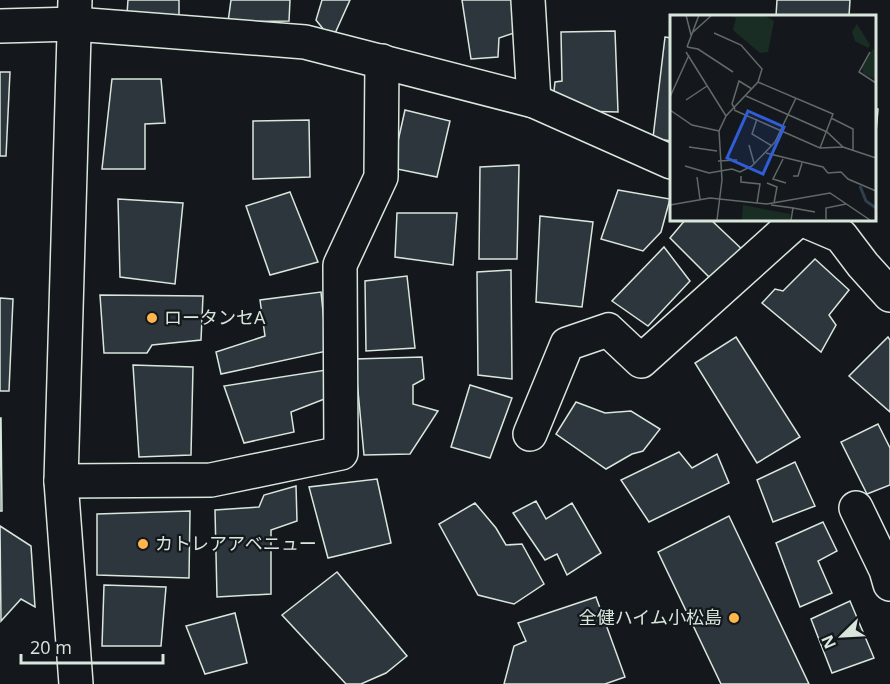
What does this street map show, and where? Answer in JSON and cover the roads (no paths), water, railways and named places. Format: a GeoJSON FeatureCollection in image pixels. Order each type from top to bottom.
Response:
{"type":"FeatureCollection","features":[{"type":"Feature","properties":{"kind":"street"},"geometry":{"type":"LineString","coordinates":[[528,0],[534,101]]}},
{"type":"Feature","properties":{"kind":"street"},"geometry":{"type":"LineString","coordinates":[[0,26],[75,12],[306,42],[534,101],[670,162]]}},
{"type":"Feature","properties":{"kind":"street"},"geometry":{"type":"LineString","coordinates":[[75,12],[61,481],[76,684]]}},
{"type":"Feature","properties":{"kind":"street"},"geometry":{"type":"LineString","coordinates":[[61,481],[211,480],[341,453],[340,265],[381,177],[382,61]]}},
{"type":"Feature","properties":{"kind":"street"},"geometry":{"type":"LineString","coordinates":[[530,434],[567,344],[608,330],[641,362],[799,220]]}},
{"type":"Feature","properties":{"kind":"street"},"geometry":{"type":"LineString","coordinates":[[802,220],[841,236],[890,295]]}},
{"type":"Feature","properties":{"kind":"street"},"geometry":{"type":"LineString","coordinates":[[856,508],[886,570],[890,584]]}},
{"type":"Feature","properties":{"kind":"place","name":"ロータンセA"},"geometry":{"type":"Point","coordinates":[152,318]}},
{"type":"Feature","properties":{"kind":"place","name":"カトレアアベニュー"},"geometry":{"type":"Point","coordinates":[143,544]}},
{"type":"Feature","properties":{"kind":"place","name":"全健ハイム小松島"},"geometry":{"type":"Point","coordinates":[734,618]}}]}
